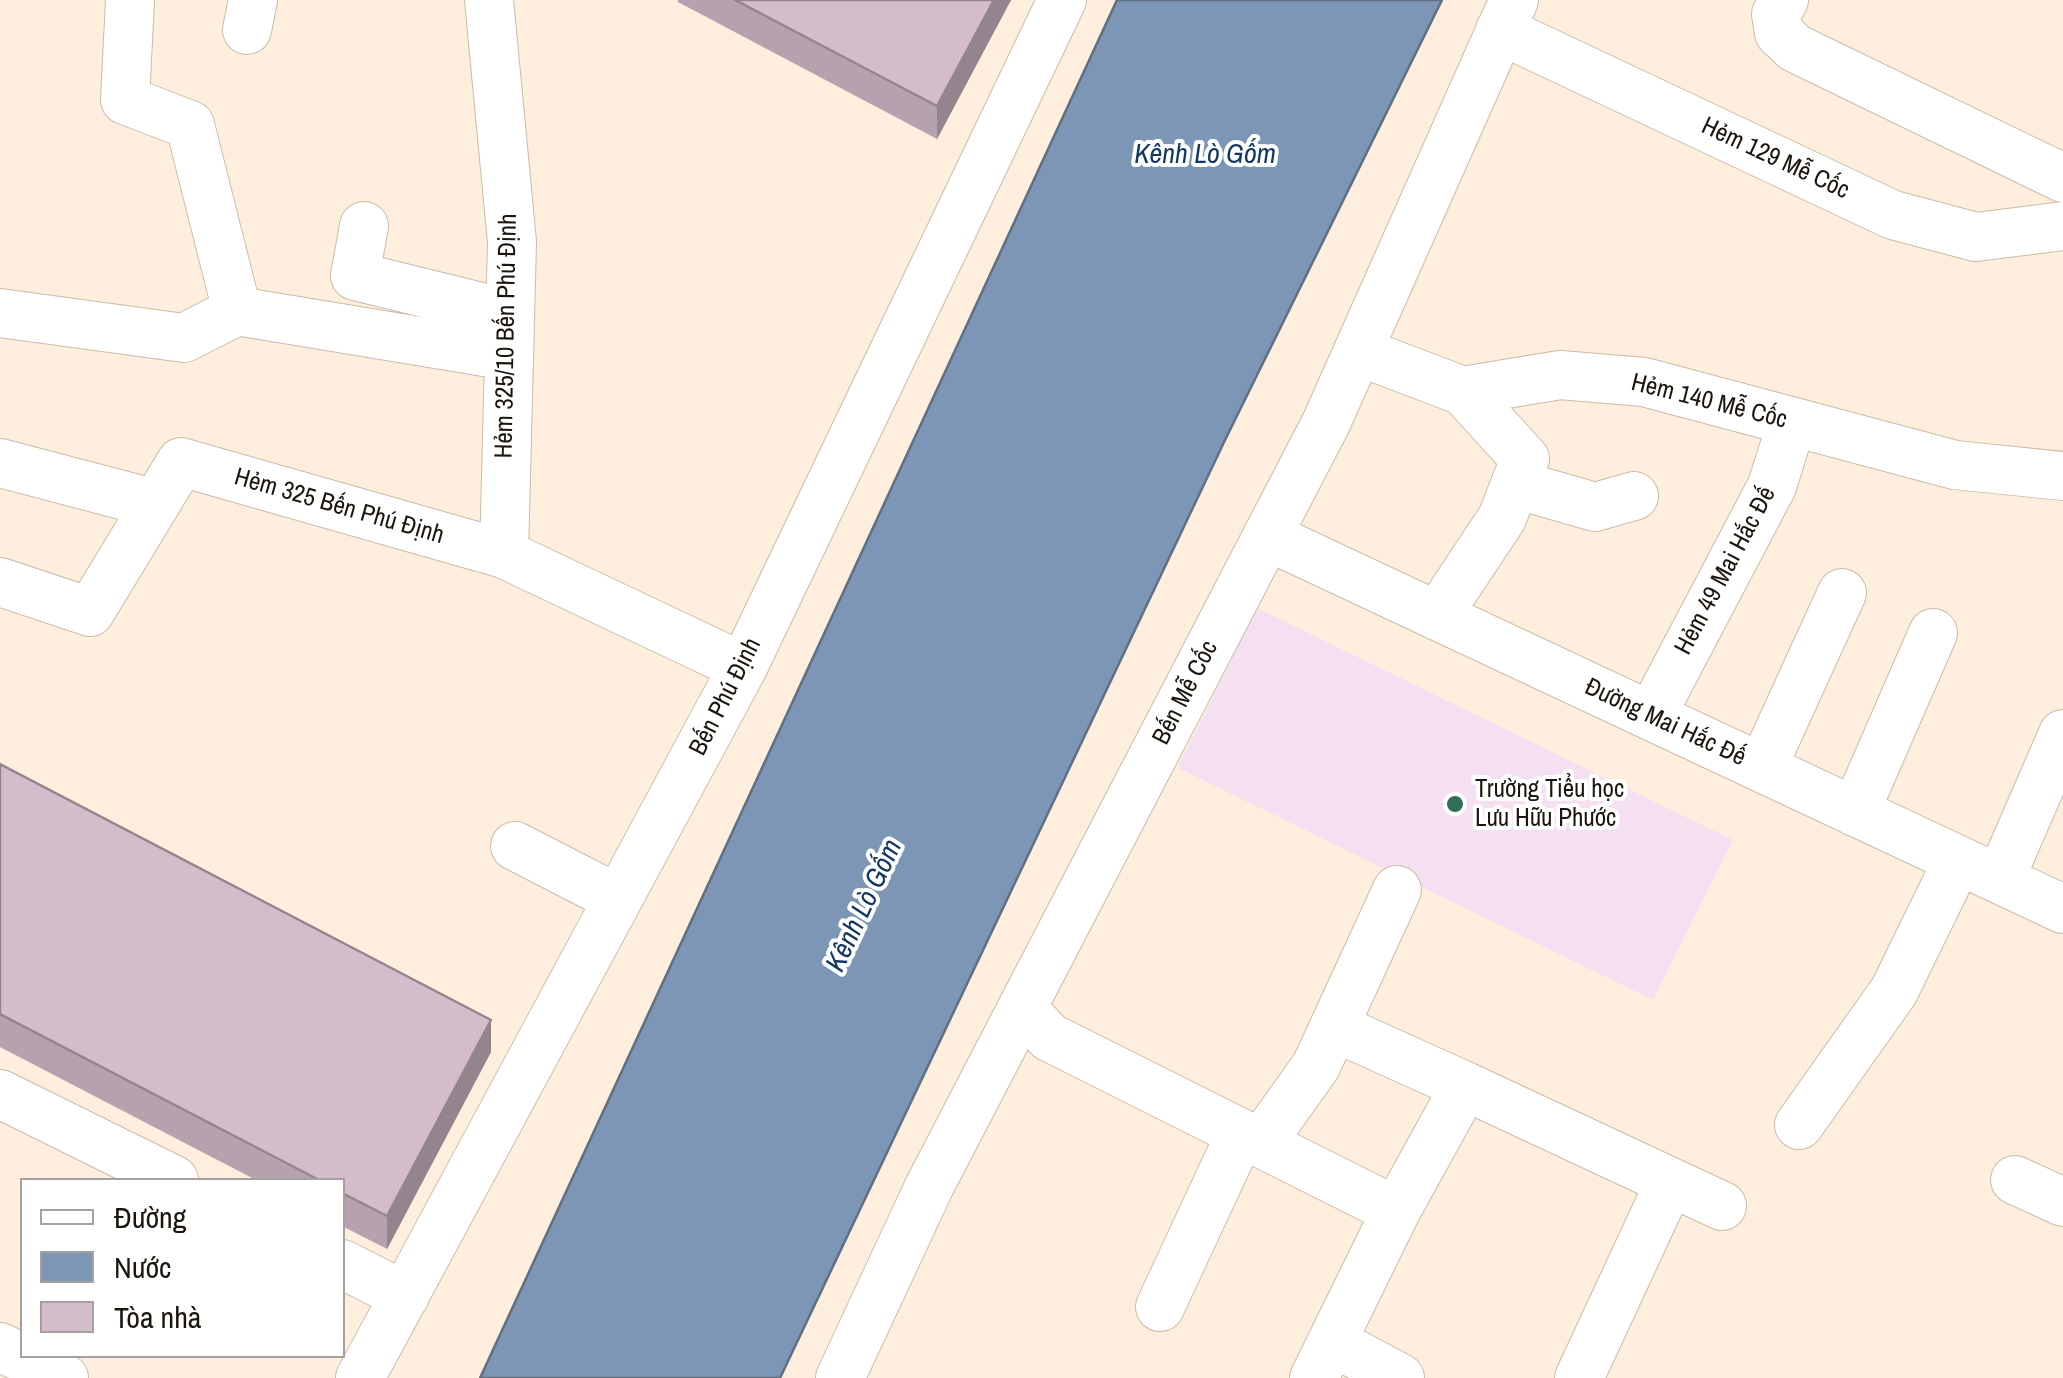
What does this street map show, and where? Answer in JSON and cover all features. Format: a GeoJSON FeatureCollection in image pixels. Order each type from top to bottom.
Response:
{"type":"FeatureCollection","features":[{"type":"Feature","properties":{"kind":"street"},"geometry":{"type":"LineString","coordinates":[[130,0],[125,100],[190,125],[237,311]]}},
{"type":"Feature","properties":{"kind":"street","name":"Hẻm 325/10 Bến Phú Định"},"geometry":{"type":"LineString","coordinates":[[489,0],[512,242],[504,554]]}},
{"type":"Feature","properties":{"kind":"street","name":"Bến Phú Định"},"geometry":{"type":"LineString","coordinates":[[360,1378],[743,667],[1062,0]]}},
{"type":"Feature","properties":{"kind":"street"},"geometry":{"type":"LineString","coordinates":[[1784,0],[1776,14],[1779,33],[1795,48],[2063,178]]}},
{"type":"Feature","properties":{"kind":"street","name":"Hẻm 129 Mễ Cốc"},"geometry":{"type":"LineString","coordinates":[[1507,15],[1893,215],[1976,238],[2063,226]]}},
{"type":"Feature","properties":{"kind":"street","name":"Bến Mễ Cốc"},"geometry":{"type":"LineString","coordinates":[[840,1378],[929,1186],[1267,536],[1358,351],[1507,15]]}},
{"type":"Feature","properties":{"kind":"street"},"geometry":{"type":"LineString","coordinates":[[364,226],[355,276],[510,335]]}},
{"type":"Feature","properties":{"kind":"street"},"geometry":{"type":"LineString","coordinates":[[0,313],[184,338],[237,311],[510,335]]}},
{"type":"Feature","properties":{"kind":"street"},"geometry":{"type":"LineString","coordinates":[[1358,351],[1463,391],[1525,459],[1502,518],[1437,616]]}},
{"type":"Feature","properties":{"kind":"street","name":"Hẻm 140 Mễ Cốc"},"geometry":{"type":"LineString","coordinates":[[1463,391],[1560,375],[1644,382],[1954,465],[2063,476]]}},
{"type":"Feature","properties":{"kind":"street","name":"Hẻm 49 Mai Hắc Đế"},"geometry":{"type":"LineString","coordinates":[[1651,716],[1772,486],[1792,422]]}},
{"type":"Feature","properties":{"kind":"street","name":"Hẻm 325 Bến Phú Định"},"geometry":{"type":"LineString","coordinates":[[0,582],[90,612],[182,462],[504,554],[743,667]]}},
{"type":"Feature","properties":{"kind":"street"},"geometry":{"type":"LineString","coordinates":[[0,463],[156,504]]}},
{"type":"Feature","properties":{"kind":"street"},"geometry":{"type":"LineString","coordinates":[[1515,484],[1595,508],[1634,496]]}},
{"type":"Feature","properties":{"kind":"street","name":"Đường Mai Hắc Đế"},"geometry":{"type":"LineString","coordinates":[[1267,536],[2063,908]]}},
{"type":"Feature","properties":{"kind":"street"},"geometry":{"type":"LineString","coordinates":[[1762,768],[1842,593]]}},
{"type":"Feature","properties":{"kind":"street"},"geometry":{"type":"LineString","coordinates":[[1856,812],[1933,633]]}},
{"type":"Feature","properties":{"kind":"street"},"geometry":{"type":"LineString","coordinates":[[1799,1125],[1979,870],[2063,734]]}},
{"type":"Feature","properties":{"kind":"street"},"geometry":{"type":"LineString","coordinates":[[515,846],[618,899]]}},
{"type":"Feature","properties":{"kind":"street"},"geometry":{"type":"LineString","coordinates":[[1160,1307],[1251,1138],[1316,1066],[1397,890]]}},
{"type":"Feature","properties":{"kind":"street"},"geometry":{"type":"LineString","coordinates":[[1023,1009],[1049,1038],[1396,1211]]}},
{"type":"Feature","properties":{"kind":"street"},"geometry":{"type":"LineString","coordinates":[[1334,1028],[1722,1206]]}},
{"type":"Feature","properties":{"kind":"street"},"geometry":{"type":"LineString","coordinates":[[1400,1378],[1323,1360],[1396,1211],[1464,1086]]}},
{"type":"Feature","properties":{"kind":"street"},"geometry":{"type":"LineString","coordinates":[[0,1094],[170,1178]]}},
{"type":"Feature","properties":{"kind":"street"},"geometry":{"type":"LineString","coordinates":[[2015,1180],[2063,1202]]}},
{"type":"Feature","properties":{"kind":"street"},"geometry":{"type":"LineString","coordinates":[[1579,1378],[1670,1182]]}},
{"type":"Feature","properties":{"kind":"street"},"geometry":{"type":"LineString","coordinates":[[345,1266],[405,1296]]}},
{"type":"Feature","properties":{"kind":"street"},"geometry":{"type":"LineString","coordinates":[[21,1358],[64,1378]]}},
{"type":"Feature","properties":{"kind":"shaded area","name":"Trường Tiểu học Lưu Hữu Phước"},"geometry":{"type":"Polygon","coordinates":[[[1257,608],[1733,840],[1653,1000],[1178,768],[1257,608]]]}},
{"type":"Feature","properties":{"kind":"water","name":"Kênh Lò Gốm"},"geometry":{"type":"Polygon","coordinates":[[[1117,0],[1442,0],[1226,438],[780,1378],[480,1378],[1117,0]]]}},
{"type":"Feature","properties":{"kind":"building"},"geometry":{"type":"Polygon","coordinates":[[[735,0],[994,0],[937,106],[735,0]]]}},
{"type":"Feature","properties":{"kind":"building"},"geometry":{"type":"Polygon","coordinates":[[[0,764],[491,1020],[387,1216],[345,1195],[345,1178],[315,1178],[0,1014],[0,764]]]}},
{"type":"Feature","properties":{"kind":"place","name":"Trường Tiểu học Lưu Hữu Phước"},"geometry":{"type":"Point","coordinates":[1455,804]}}]}
